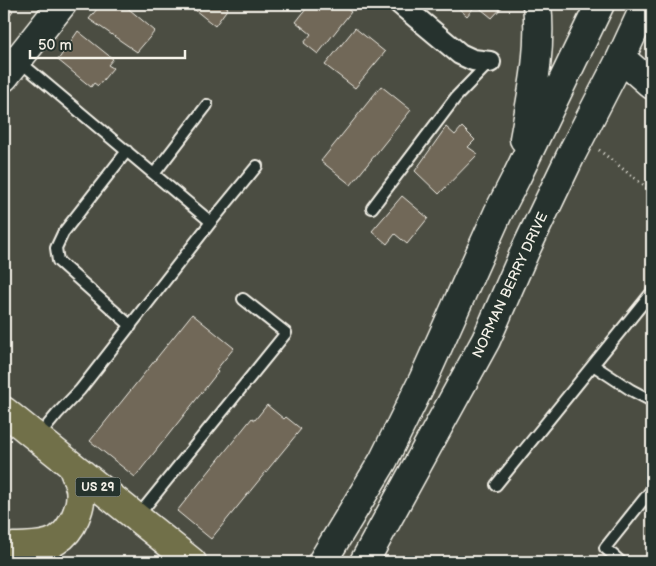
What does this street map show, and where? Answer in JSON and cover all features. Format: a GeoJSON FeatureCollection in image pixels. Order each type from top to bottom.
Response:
{"type":"FeatureCollection","features":[{"type":"Feature","properties":{"kind":"main road"},"geometry":{"type":"LineString","coordinates":[[517,176],[536,77],[539,20],[537,4]]}},
{"type":"Feature","properties":{"kind":"main road"},"geometry":{"type":"LineString","coordinates":[[322,562],[383,461],[423,380],[498,213],[600,4]]}},
{"type":"Feature","properties":{"kind":"main road","name":"NORMAN BERRY DRIVE"},"geometry":{"type":"LineString","coordinates":[[364,562],[486,340],[541,217],[646,4]]}},
{"type":"Feature","properties":{"kind":"main road"},"geometry":{"type":"LineString","coordinates":[[11,68],[55,8]]}},
{"type":"Feature","properties":{"kind":"main road"},"geometry":{"type":"LineString","coordinates":[[621,58],[652,85]]}},
{"type":"Feature","properties":{"kind":"main road","name":"US 29"},"geometry":{"type":"LineString","coordinates":[[5,414],[192,562]]}},
{"type":"Feature","properties":{"kind":"main road"},"geometry":{"type":"LineString","coordinates":[[9,546],[42,546],[56,541],[69,529],[78,510],[80,490],[72,466]]}},
{"type":"Feature","properties":{"kind":"main road"},"geometry":{"type":"LineString","coordinates":[[9,546],[62,562]]}},
{"type":"Feature","properties":{"kind":"street"},"geometry":{"type":"LineString","coordinates":[[400,4],[460,54],[473,60],[490,62]]}},
{"type":"Feature","properties":{"kind":"lane"},"geometry":{"type":"LineString","coordinates":[[372,208],[456,97],[490,62]]}},
{"type":"Feature","properties":{"kind":"lane"},"geometry":{"type":"LineString","coordinates":[[11,68],[127,151],[211,222]]}},
{"type":"Feature","properties":{"kind":"lane"},"geometry":{"type":"LineString","coordinates":[[154,174],[206,106]]}},
{"type":"Feature","properties":{"kind":"lane"},"geometry":{"type":"LineString","coordinates":[[127,151],[63,233],[56,248],[58,261],[131,326]]}},
{"type":"Feature","properties":{"kind":"lane"},"geometry":{"type":"LineString","coordinates":[[37,438],[80,390],[257,166]]}},
{"type":"Feature","properties":{"kind":"lane"},"geometry":{"type":"LineString","coordinates":[[496,486],[652,292]]}},
{"type":"Feature","properties":{"kind":"lane"},"geometry":{"type":"LineString","coordinates":[[136,517],[286,334],[243,299]]}},
{"type":"Feature","properties":{"kind":"lane"},"geometry":{"type":"LineString","coordinates":[[593,365],[631,390],[652,401]]}},
{"type":"Feature","properties":{"kind":"lane"},"geometry":{"type":"LineString","coordinates":[[621,562],[605,548],[652,489]]}},
{"type":"Feature","properties":{"kind":"path"},"geometry":{"type":"LineString","coordinates":[[599,150],[652,192]]}},
{"type":"Feature","properties":{"kind":"shaded area"},"geometry":{"type":"Polygon","coordinates":[[[4,4],[652,4],[652,562],[4,562],[4,4]]]}},
{"type":"Feature","properties":{"kind":"building"},"geometry":{"type":"Polygon","coordinates":[[[4,4],[13,11],[4,22],[4,4]]]}},
{"type":"Feature","properties":{"kind":"building"},"geometry":{"type":"Polygon","coordinates":[[[101,4],[123,4],[155,31],[137,52],[89,19],[101,4]]]}},
{"type":"Feature","properties":{"kind":"building"},"geometry":{"type":"Polygon","coordinates":[[[200,4],[223,4],[228,8],[215,26],[195,10],[200,4]]]}},
{"type":"Feature","properties":{"kind":"building"},"geometry":{"type":"Polygon","coordinates":[[[310,4],[341,4],[351,12],[318,54],[304,43],[311,34],[296,22],[310,4]]]}},
{"type":"Feature","properties":{"kind":"building"},"geometry":{"type":"Polygon","coordinates":[[[454,4],[505,4],[492,18],[476,5],[467,16],[454,4]]]}},
{"type":"Feature","properties":{"kind":"building"},"geometry":{"type":"Polygon","coordinates":[[[355,28],[385,52],[355,88],[325,65],[355,28]]]}},
{"type":"Feature","properties":{"kind":"building"},"geometry":{"type":"Polygon","coordinates":[[[78,31],[113,59],[108,65],[113,68],[98,86],[94,83],[91,87],[58,60],[78,31]]]}},
{"type":"Feature","properties":{"kind":"building"},"geometry":{"type":"Polygon","coordinates":[[[381,86],[411,110],[351,185],[321,161],[381,86]]]}},
{"type":"Feature","properties":{"kind":"building"},"geometry":{"type":"Polygon","coordinates":[[[446,127],[455,135],[462,127],[475,140],[468,147],[478,154],[439,194],[415,171],[446,127]]]}},
{"type":"Feature","properties":{"kind":"building"},"geometry":{"type":"Polygon","coordinates":[[[402,196],[428,218],[407,244],[395,234],[387,244],[372,231],[402,196]]]}},
{"type":"Feature","properties":{"kind":"building"},"geometry":{"type":"Polygon","coordinates":[[[192,314],[234,348],[216,370],[218,372],[135,477],[90,441],[192,314]]]}},
{"type":"Feature","properties":{"kind":"building"},"geometry":{"type":"Polygon","coordinates":[[[267,405],[284,419],[286,417],[301,429],[211,539],[177,511],[252,418],[255,420],[267,405]]]}}]}
